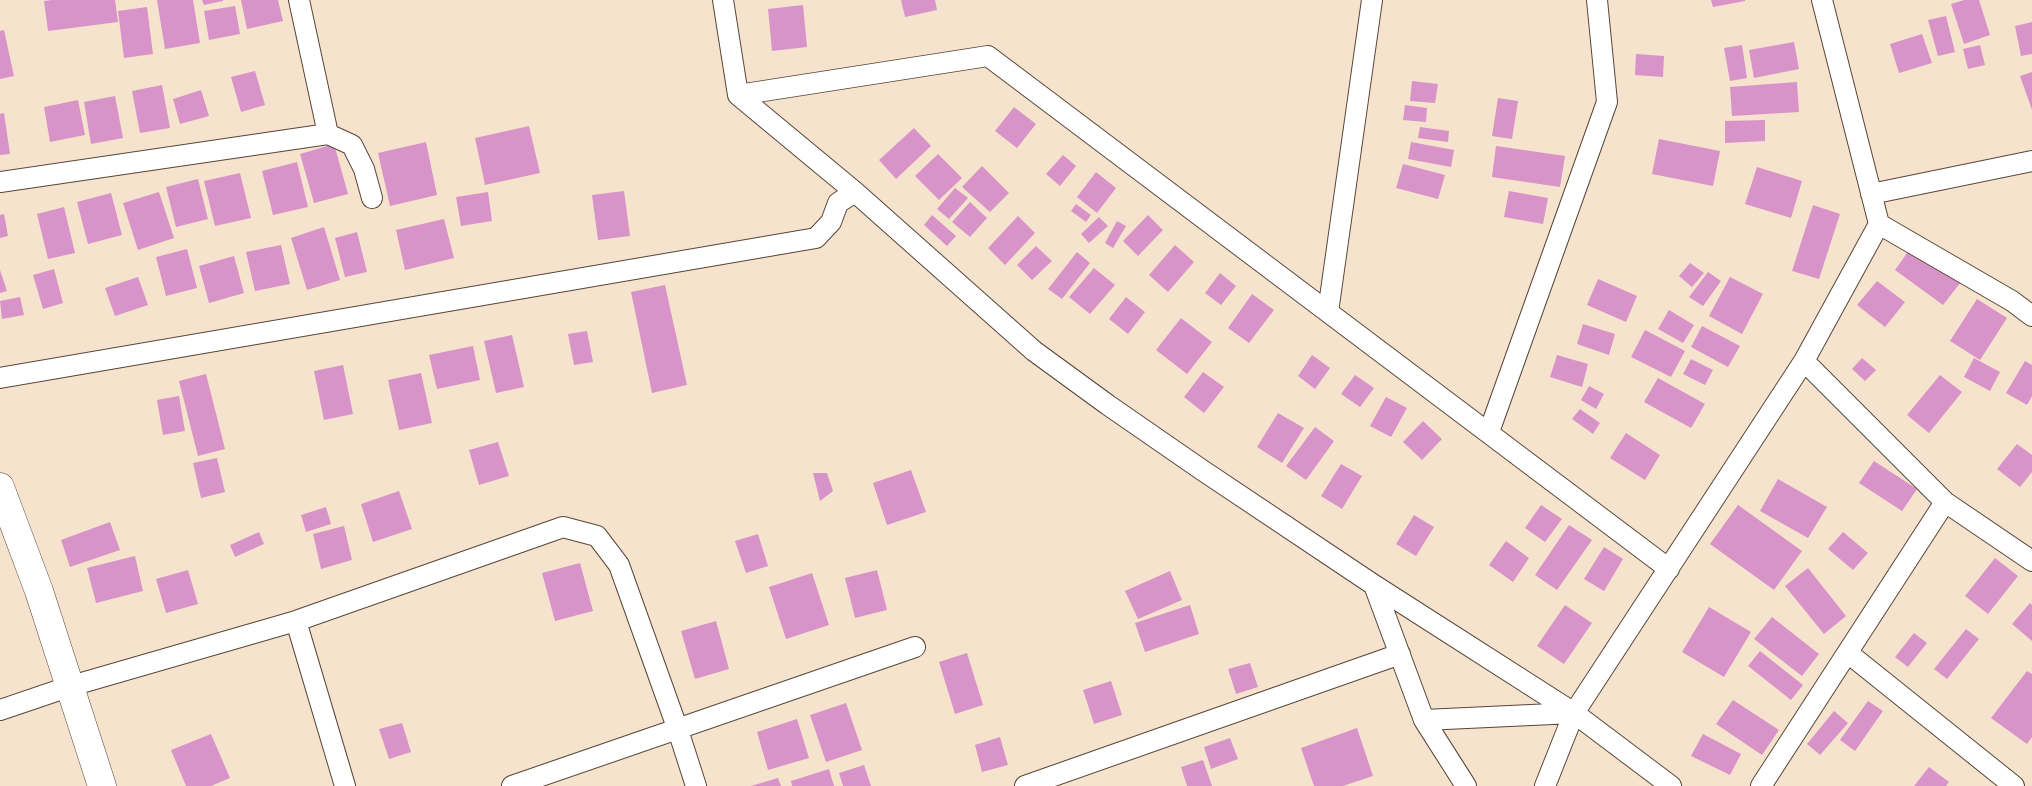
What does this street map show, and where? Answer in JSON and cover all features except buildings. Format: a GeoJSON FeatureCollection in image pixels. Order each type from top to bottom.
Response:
{"type":"FeatureCollection","features":[{"type":"Feature","properties":{"kind":"street"},"geometry":{"type":"LineString","coordinates":[[299,0],[328,134]]}},
{"type":"Feature","properties":{"kind":"street"},"geometry":{"type":"LineString","coordinates":[[723,0],[738,95],[855,192],[1034,351],[1108,405],[1374,585],[1574,713],[1671,786]]}},
{"type":"Feature","properties":{"kind":"street"},"geometry":{"type":"LineString","coordinates":[[1328,312],[1372,0]]}},
{"type":"Feature","properties":{"kind":"street"},"geometry":{"type":"LineString","coordinates":[[1489,432],[1607,102],[1597,0]]}},
{"type":"Feature","properties":{"kind":"street"},"geometry":{"type":"LineString","coordinates":[[1545,786],[1574,713],[1804,361],[1879,224],[1824,0]]}},
{"type":"Feature","properties":{"kind":"street"},"geometry":{"type":"LineString","coordinates":[[738,95],[988,56],[1669,568]]}},
{"type":"Feature","properties":{"kind":"street"},"geometry":{"type":"LineString","coordinates":[[0,182],[328,134],[352,145],[364,170],[372,198]]}},
{"type":"Feature","properties":{"kind":"street"},"geometry":{"type":"LineString","coordinates":[[1871,194],[2032,161]]}},
{"type":"Feature","properties":{"kind":"street"},"geometry":{"type":"LineString","coordinates":[[0,378],[816,238],[831,222],[838,203],[855,192]]}},
{"type":"Feature","properties":{"kind":"street"},"geometry":{"type":"LineString","coordinates":[[1879,224],[2012,301],[2032,316]]}},
{"type":"Feature","properties":{"kind":"street"},"geometry":{"type":"LineString","coordinates":[[1804,361],[1945,502],[2032,561]]}},
{"type":"Feature","properties":{"kind":"street"},"geometry":{"type":"LineString","coordinates":[[0,487],[39,591],[102,786]]}},
{"type":"Feature","properties":{"kind":"street"},"geometry":{"type":"LineString","coordinates":[[1761,786],[1945,502]]}},
{"type":"Feature","properties":{"kind":"street"},"geometry":{"type":"LineString","coordinates":[[0,710],[70,686],[296,621],[563,527],[597,536],[619,565],[696,786]]}},
{"type":"Feature","properties":{"kind":"street"},"geometry":{"type":"LineString","coordinates":[[1374,585],[1424,720],[1466,786]]}},
{"type":"Feature","properties":{"kind":"street"},"geometry":{"type":"LineString","coordinates":[[296,621],[345,786]]}},
{"type":"Feature","properties":{"kind":"street"},"geometry":{"type":"LineString","coordinates":[[512,786],[915,647]]}},
{"type":"Feature","properties":{"kind":"street"},"geometry":{"type":"LineString","coordinates":[[1848,653],[2014,786]]}},
{"type":"Feature","properties":{"kind":"street"},"geometry":{"type":"LineString","coordinates":[[1025,786],[1400,654]]}},
{"type":"Feature","properties":{"kind":"street"},"geometry":{"type":"LineString","coordinates":[[1424,720],[1574,713]]}}]}
